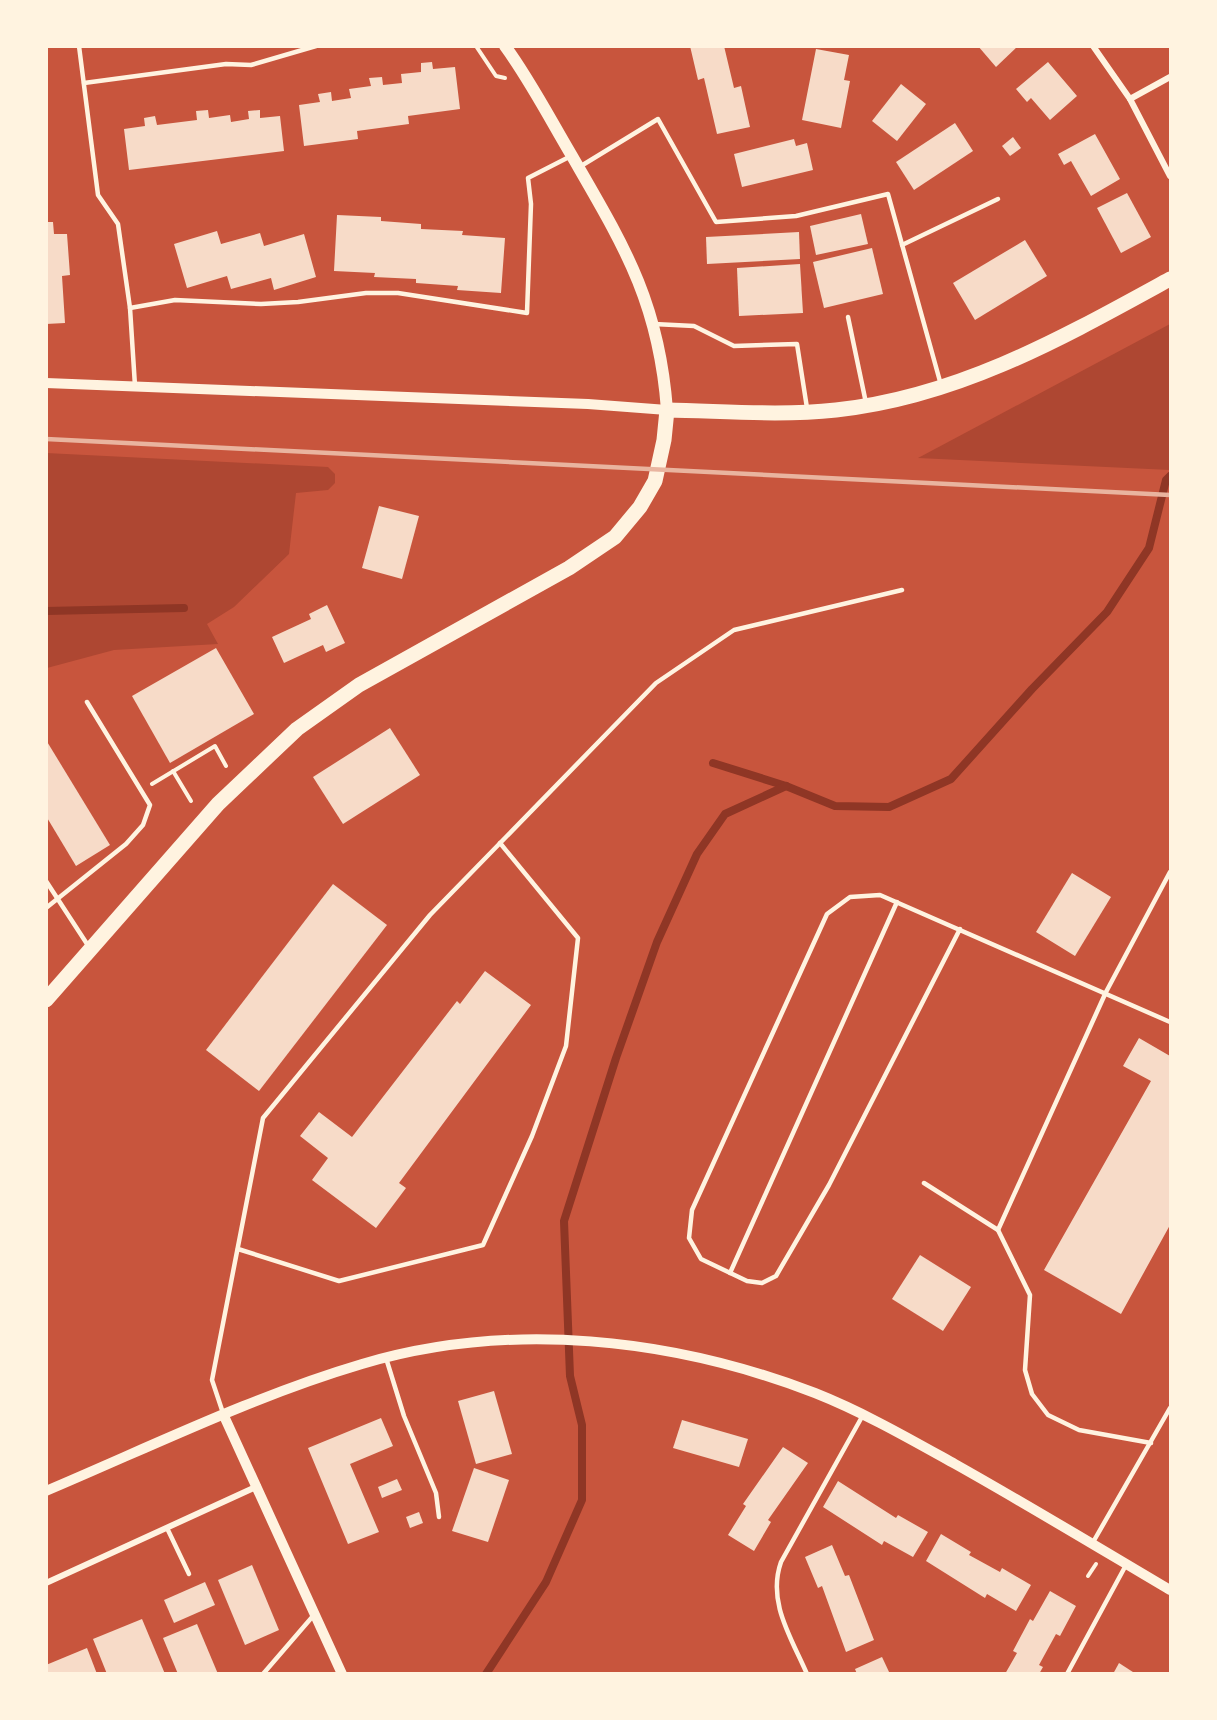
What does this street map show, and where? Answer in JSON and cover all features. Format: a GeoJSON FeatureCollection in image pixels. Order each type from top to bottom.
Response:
{"type":"FeatureCollection","features":[{"type":"Feature","properties":{"kind":"main road"},"geometry":{"type":"LineString","coordinates":[[46,1000],[218,804],[297,729],[359,686],[569,568],[615,537],[640,507],[654,481],[664,440],[667,410],[665,371],[654,324],[637,274],[624,245],[504,46]]}},
{"type":"Feature","properties":{"kind":"main road"},"geometry":{"type":"LineString","coordinates":[[667,410],[777,414],[808,412],[867,405],[942,387],[999,367],[1055,342],[1170,279]]}},
{"type":"Feature","properties":{"kind":"street"},"geometry":{"type":"LineString","coordinates":[[1093,46],[1130,99],[1170,176]]}},
{"type":"Feature","properties":{"kind":"street"},"geometry":{"type":"LineString","coordinates":[[1130,99],[1170,77]]}},
{"type":"Feature","properties":{"kind":"street"},"geometry":{"type":"LineString","coordinates":[[46,383],[576,403],[667,410]]}},
{"type":"Feature","properties":{"kind":"street"},"geometry":{"type":"LineString","coordinates":[[46,1491],[224,1416],[330,1375],[386,1358],[445,1347],[527,1340],[596,1341],[647,1347],[747,1369],[817,1394],[930,1450],[1170,1590]]}},
{"type":"Feature","properties":{"kind":"street"},"geometry":{"type":"LineString","coordinates":[[224,1416],[258,1486],[342,1674]]}},
{"type":"Feature","properties":{"kind":"street"},"geometry":{"type":"LineString","coordinates":[[46,1583],[258,1486]]}},
{"type":"Feature","properties":{"kind":"lane"},"geometry":{"type":"LineString","coordinates":[[79,46],[98,195],[118,224],[130,308],[135,386]]}},
{"type":"Feature","properties":{"kind":"lane"},"geometry":{"type":"LineString","coordinates":[[84,83],[226,64],[251,65],[290,56],[316,46]]}},
{"type":"Feature","properties":{"kind":"lane"},"geometry":{"type":"LineString","coordinates":[[578,167],[658,119],[716,222],[796,216],[888,194],[942,387]]}},
{"type":"Feature","properties":{"kind":"lane"},"geometry":{"type":"LineString","coordinates":[[130,308],[175,300],[261,304],[298,302],[366,293],[398,293],[527,313],[531,204],[528,178],[572,156]]}},
{"type":"Feature","properties":{"kind":"lane"},"geometry":{"type":"LineString","coordinates":[[902,245],[998,199]]}},
{"type":"Feature","properties":{"kind":"lane"},"geometry":{"type":"LineString","coordinates":[[848,317],[867,405]]}},
{"type":"Feature","properties":{"kind":"lane"},"geometry":{"type":"LineString","coordinates":[[654,324],[694,326],[734,346],[797,344],[808,412]]}},
{"type":"Feature","properties":{"kind":"lane"},"geometry":{"type":"LineString","coordinates":[[224,1416],[212,1380],[263,1118],[430,915],[656,683],[734,630],[902,590]]}},
{"type":"Feature","properties":{"kind":"lane"},"geometry":{"type":"LineString","coordinates":[[46,908],[59,900],[126,844],[142,825],[150,805],[87,702]]}},
{"type":"Feature","properties":{"kind":"lane"},"geometry":{"type":"LineString","coordinates":[[237,1249],[339,1281],[483,1245],[532,1136],[566,1046],[578,938],[501,843]]}},
{"type":"Feature","properties":{"kind":"lane"},"geometry":{"type":"LineString","coordinates":[[998,1230],[1106,992],[1170,872]]}},
{"type":"Feature","properties":{"kind":"lane"},"geometry":{"type":"LineString","coordinates":[[46,880],[90,949]]}},
{"type":"Feature","properties":{"kind":"lane"},"geometry":{"type":"LineString","coordinates":[[960,929],[829,1185],[776,1276],[762,1283],[747,1281],[701,1259],[689,1238],[692,1210],[827,914],[850,897],[880,895],[960,929],[1106,992],[1170,1022]]}},
{"type":"Feature","properties":{"kind":"lane"},"geometry":{"type":"LineString","coordinates":[[730,1273],[897,902]]}},
{"type":"Feature","properties":{"kind":"lane"},"geometry":{"type":"LineString","coordinates":[[924,1184],[998,1230],[1030,1295],[1029,1348],[1025,1370],[1037,1401],[1048,1415],[1079,1430],[1151,1443]]}},
{"type":"Feature","properties":{"kind":"lane"},"geometry":{"type":"LineString","coordinates":[[386,1358],[404,1416],[436,1493],[439,1517]]}},
{"type":"Feature","properties":{"kind":"lane"},"geometry":{"type":"LineString","coordinates":[[1092,1544],[1170,1408]]}},
{"type":"Feature","properties":{"kind":"lane"},"geometry":{"type":"LineString","coordinates":[[807,1674],[776,1600],[776,1576],[781,1562],[863,1415]]}},
{"type":"Feature","properties":{"kind":"lane"},"geometry":{"type":"LineString","coordinates":[[166,1528],[189,1574]]}},
{"type":"Feature","properties":{"kind":"lane"},"geometry":{"type":"LineString","coordinates":[[1067,1674],[1127,1564]]}},
{"type":"Feature","properties":{"kind":"lane"},"geometry":{"type":"LineString","coordinates":[[263,1674],[315,1614]]}},
{"type":"Feature","properties":{"kind":"path"},"geometry":{"type":"LineString","coordinates":[[476,46],[496,76]]}},
{"type":"Feature","properties":{"kind":"path"},"geometry":{"type":"LineString","coordinates":[[141,791],[215,746],[226,766]]}},
{"type":"Feature","properties":{"kind":"path"},"geometry":{"type":"LineString","coordinates":[[173,771],[191,801]]}},
{"type":"Feature","properties":{"kind":"shaded area"},"geometry":{"type":"Polygon","coordinates":[[[1170,324],[1170,470],[918,458],[1170,324]]]}},
{"type":"Feature","properties":{"kind":"shaded area"},"geometry":{"type":"Polygon","coordinates":[[[46,453],[328,467],[335,474],[335,483],[328,490],[296,493],[289,554],[234,607],[207,624],[218,644],[114,650],[47,668],[46,453]]]}},
{"type":"Feature","properties":{"kind":"building"},"geometry":{"type":"Polygon","coordinates":[[[690,46],[724,46],[734,88],[741,86],[750,127],[717,134],[704,78],[698,80],[690,46]]]}},
{"type":"Feature","properties":{"kind":"building"},"geometry":{"type":"Polygon","coordinates":[[[978,46],[1018,46],[996,67],[978,46]]]}},
{"type":"Feature","properties":{"kind":"building"},"geometry":{"type":"Polygon","coordinates":[[[816,49],[849,55],[844,80],[850,81],[841,128],[802,120],[816,49]]]}},
{"type":"Feature","properties":{"kind":"building"},"geometry":{"type":"Polygon","coordinates":[[[432,62],[433,69],[455,67],[460,109],[408,116],[409,124],[357,131],[358,139],[304,146],[299,105],[320,102],[318,94],[331,92],[332,101],[351,98],[349,89],[371,86],[369,78],[382,77],[383,85],[402,83],[401,74],[421,72],[421,63],[432,62]]]}},
{"type":"Feature","properties":{"kind":"building"},"geometry":{"type":"Polygon","coordinates":[[[1048,62],[1077,96],[1050,120],[1031,98],[1027,102],[1016,89],[1048,62]]]}},
{"type":"Feature","properties":{"kind":"building"},"geometry":{"type":"Polygon","coordinates":[[[901,84],[926,104],[897,141],[872,121],[901,84]]]}},
{"type":"Feature","properties":{"kind":"building"},"geometry":{"type":"Polygon","coordinates":[[[208,110],[209,118],[230,115],[231,122],[249,119],[248,111],[260,110],[260,118],[280,116],[284,151],[129,170],[124,129],[145,126],[144,118],[155,116],[157,125],[197,120],[196,111],[208,110]]]}},
{"type":"Feature","properties":{"kind":"building"},"geometry":{"type":"Polygon","coordinates":[[[955,123],[973,151],[914,190],[896,162],[955,123]]]}},
{"type":"Feature","properties":{"kind":"building"},"geometry":{"type":"Polygon","coordinates":[[[1095,134],[1120,179],[1091,196],[1071,161],[1064,165],[1058,154],[1095,134]]]}},
{"type":"Feature","properties":{"kind":"building"},"geometry":{"type":"Polygon","coordinates":[[[1013,137],[1021,148],[1010,156],[1002,146],[1013,137]]]}},
{"type":"Feature","properties":{"kind":"building"},"geometry":{"type":"Polygon","coordinates":[[[794,139],[796,146],[807,143],[813,170],[742,187],[734,154],[794,139]]]}},
{"type":"Feature","properties":{"kind":"building"},"geometry":{"type":"Polygon","coordinates":[[[1127,193],[1151,237],[1121,253],[1097,208],[1127,193]]]}},
{"type":"Feature","properties":{"kind":"building"},"geometry":{"type":"Polygon","coordinates":[[[861,214],[868,244],[816,255],[810,226],[861,214]]]}},
{"type":"Feature","properties":{"kind":"building"},"geometry":{"type":"Polygon","coordinates":[[[337,215],[381,217],[381,221],[421,224],[421,229],[463,231],[462,235],[505,238],[501,293],[457,290],[458,286],[416,283],[416,279],[374,277],[375,273],[334,271],[337,215]]]}},
{"type":"Feature","properties":{"kind":"building"},"geometry":{"type":"Polygon","coordinates":[[[46,222],[53,222],[54,234],[67,234],[70,275],[62,276],[65,323],[46,324],[46,222]]]}},
{"type":"Feature","properties":{"kind":"building"},"geometry":{"type":"Polygon","coordinates":[[[217,231],[221,244],[260,233],[264,246],[304,234],[316,277],[274,290],[271,278],[231,289],[227,276],[187,288],[174,244],[217,231]]]}},
{"type":"Feature","properties":{"kind":"building"},"geometry":{"type":"Polygon","coordinates":[[[799,232],[800,259],[707,264],[706,237],[799,232]]]}},
{"type":"Feature","properties":{"kind":"building"},"geometry":{"type":"Polygon","coordinates":[[[1025,240],[1047,276],[975,320],[953,283],[1025,240]]]}},
{"type":"Feature","properties":{"kind":"building"},"geometry":{"type":"Polygon","coordinates":[[[872,248],[883,294],[824,308],[813,262],[872,248]]]}},
{"type":"Feature","properties":{"kind":"building"},"geometry":{"type":"Polygon","coordinates":[[[800,264],[803,313],[739,316],[737,268],[800,264]]]}},
{"type":"Feature","properties":{"kind":"building"},"geometry":{"type":"Polygon","coordinates":[[[379,506],[419,516],[402,579],[362,568],[379,506]]]}},
{"type":"Feature","properties":{"kind":"building"},"geometry":{"type":"Polygon","coordinates":[[[327,605],[345,643],[326,652],[323,645],[284,663],[272,637],[311,619],[309,614],[327,605]]]}},
{"type":"Feature","properties":{"kind":"building"},"geometry":{"type":"Polygon","coordinates":[[[216,648],[254,714],[170,763],[132,696],[216,648]]]}},
{"type":"Feature","properties":{"kind":"building"},"geometry":{"type":"Polygon","coordinates":[[[390,728],[420,775],[343,824],[313,777],[390,728]]]}},
{"type":"Feature","properties":{"kind":"building"},"geometry":{"type":"Polygon","coordinates":[[[46,740],[110,845],[76,866],[46,816],[46,740]]]}},
{"type":"Feature","properties":{"kind":"building"},"geometry":{"type":"Polygon","coordinates":[[[1072,873],[1111,897],[1075,956],[1036,932],[1072,873]]]}},
{"type":"Feature","properties":{"kind":"building"},"geometry":{"type":"Polygon","coordinates":[[[333,884],[387,925],[259,1091],[206,1050],[333,884]]]}},
{"type":"Feature","properties":{"kind":"building"},"geometry":{"type":"Polygon","coordinates":[[[485,971],[531,1005],[399,1183],[406,1188],[376,1228],[312,1180],[328,1158],[300,1136],[319,1112],[352,1137],[457,1001],[460,1004],[485,971]]]}},
{"type":"Feature","properties":{"kind":"building"},"geometry":{"type":"Polygon","coordinates":[[[1139,1038],[1170,1056],[1170,1225],[1121,1314],[1044,1270],[1151,1081],[1123,1066],[1139,1038]]]}},
{"type":"Feature","properties":{"kind":"building"},"geometry":{"type":"Polygon","coordinates":[[[920,1255],[971,1287],[943,1331],[892,1299],[920,1255]]]}},
{"type":"Feature","properties":{"kind":"building"},"geometry":{"type":"Polygon","coordinates":[[[494,1391],[512,1454],[476,1464],[458,1401],[494,1391]]]}},
{"type":"Feature","properties":{"kind":"building"},"geometry":{"type":"Polygon","coordinates":[[[381,1418],[393,1446],[350,1464],[379,1532],[348,1544],[308,1448],[381,1418]]]}},
{"type":"Feature","properties":{"kind":"building"},"geometry":{"type":"Polygon","coordinates":[[[682,1420],[748,1439],[739,1467],[673,1448],[682,1420]]]}},
{"type":"Feature","properties":{"kind":"building"},"geometry":{"type":"Polygon","coordinates":[[[783,1447],[808,1463],[768,1520],[771,1522],[754,1551],[728,1535],[746,1506],[743,1504],[783,1447]]]}},
{"type":"Feature","properties":{"kind":"building"},"geometry":{"type":"Polygon","coordinates":[[[474,1468],[509,1480],[488,1542],[452,1531],[474,1468]]]}},
{"type":"Feature","properties":{"kind":"building"},"geometry":{"type":"Polygon","coordinates":[[[397,1479],[402,1490],[382,1498],[378,1487],[397,1479]]]}},
{"type":"Feature","properties":{"kind":"building"},"geometry":{"type":"Polygon","coordinates":[[[838,1481],[896,1518],[898,1515],[928,1532],[913,1557],[884,1541],[882,1545],[823,1507],[838,1481]]]}},
{"type":"Feature","properties":{"kind":"building"},"geometry":{"type":"Polygon","coordinates":[[[419,1512],[423,1523],[410,1528],[406,1517],[419,1512]]]}},
{"type":"Feature","properties":{"kind":"building"},"geometry":{"type":"Polygon","coordinates":[[[941,1534],[971,1552],[969,1555],[1000,1572],[1002,1568],[1031,1585],[1016,1611],[987,1594],[985,1598],[926,1561],[941,1534]]]}},
{"type":"Feature","properties":{"kind":"building"},"geometry":{"type":"Polygon","coordinates":[[[832,1545],[845,1576],[849,1575],[874,1640],[846,1652],[822,1586],[818,1588],[805,1557],[832,1545]]]}},
{"type":"Feature","properties":{"kind":"building"},"geometry":{"type":"Polygon","coordinates":[[[252,1565],[279,1630],[245,1645],[218,1580],[252,1565]]]}},
{"type":"Feature","properties":{"kind":"building"},"geometry":{"type":"Polygon","coordinates":[[[205,1582],[215,1605],[174,1623],[164,1600],[205,1582]]]}},
{"type":"Feature","properties":{"kind":"building"},"geometry":{"type":"Polygon","coordinates":[[[1050,1591],[1076,1606],[1060,1636],[1056,1634],[1039,1665],[1043,1667],[1039,1674],[1005,1674],[1017,1653],[1013,1651],[1030,1619],[1033,1621],[1050,1591]]]}},
{"type":"Feature","properties":{"kind":"building"},"geometry":{"type":"Polygon","coordinates":[[[142,1619],[165,1674],[107,1674],[93,1639],[142,1619]]]}},
{"type":"Feature","properties":{"kind":"building"},"geometry":{"type":"Polygon","coordinates":[[[197,1624],[218,1674],[178,1674],[163,1638],[197,1624]]]}},
{"type":"Feature","properties":{"kind":"building"},"geometry":{"type":"Polygon","coordinates":[[[87,1648],[97,1674],[46,1674],[46,1665],[87,1648]]]}},
{"type":"Feature","properties":{"kind":"building"},"geometry":{"type":"Polygon","coordinates":[[[882,1657],[890,1674],[857,1674],[855,1669],[882,1657]]]}},
{"type":"Feature","properties":{"kind":"building"},"geometry":{"type":"Polygon","coordinates":[[[1119,1663],[1136,1674],[1113,1674],[1119,1663]]]}},
{"type":"Feature","properties":{"kind":"waterway"},"geometry":{"type":"LineString","coordinates":[[713,763],[786,786],[835,806],[889,807],[951,779],[1032,689],[1107,612],[1149,548],[1166,480],[1170,476]]}},
{"type":"Feature","properties":{"kind":"waterway"},"geometry":{"type":"LineString","coordinates":[[46,611],[184,608]]}},
{"type":"Feature","properties":{"kind":"waterway"},"geometry":{"type":"LineString","coordinates":[[486,1674],[546,1582],[582,1500],[582,1425],[570,1376],[564,1221],[616,1058],[657,942],[697,854],[725,814],[786,786]]}},
{"type":"Feature","properties":{"kind":"railway"},"geometry":{"type":"LineString","coordinates":[[46,439],[1170,495]]}}]}
